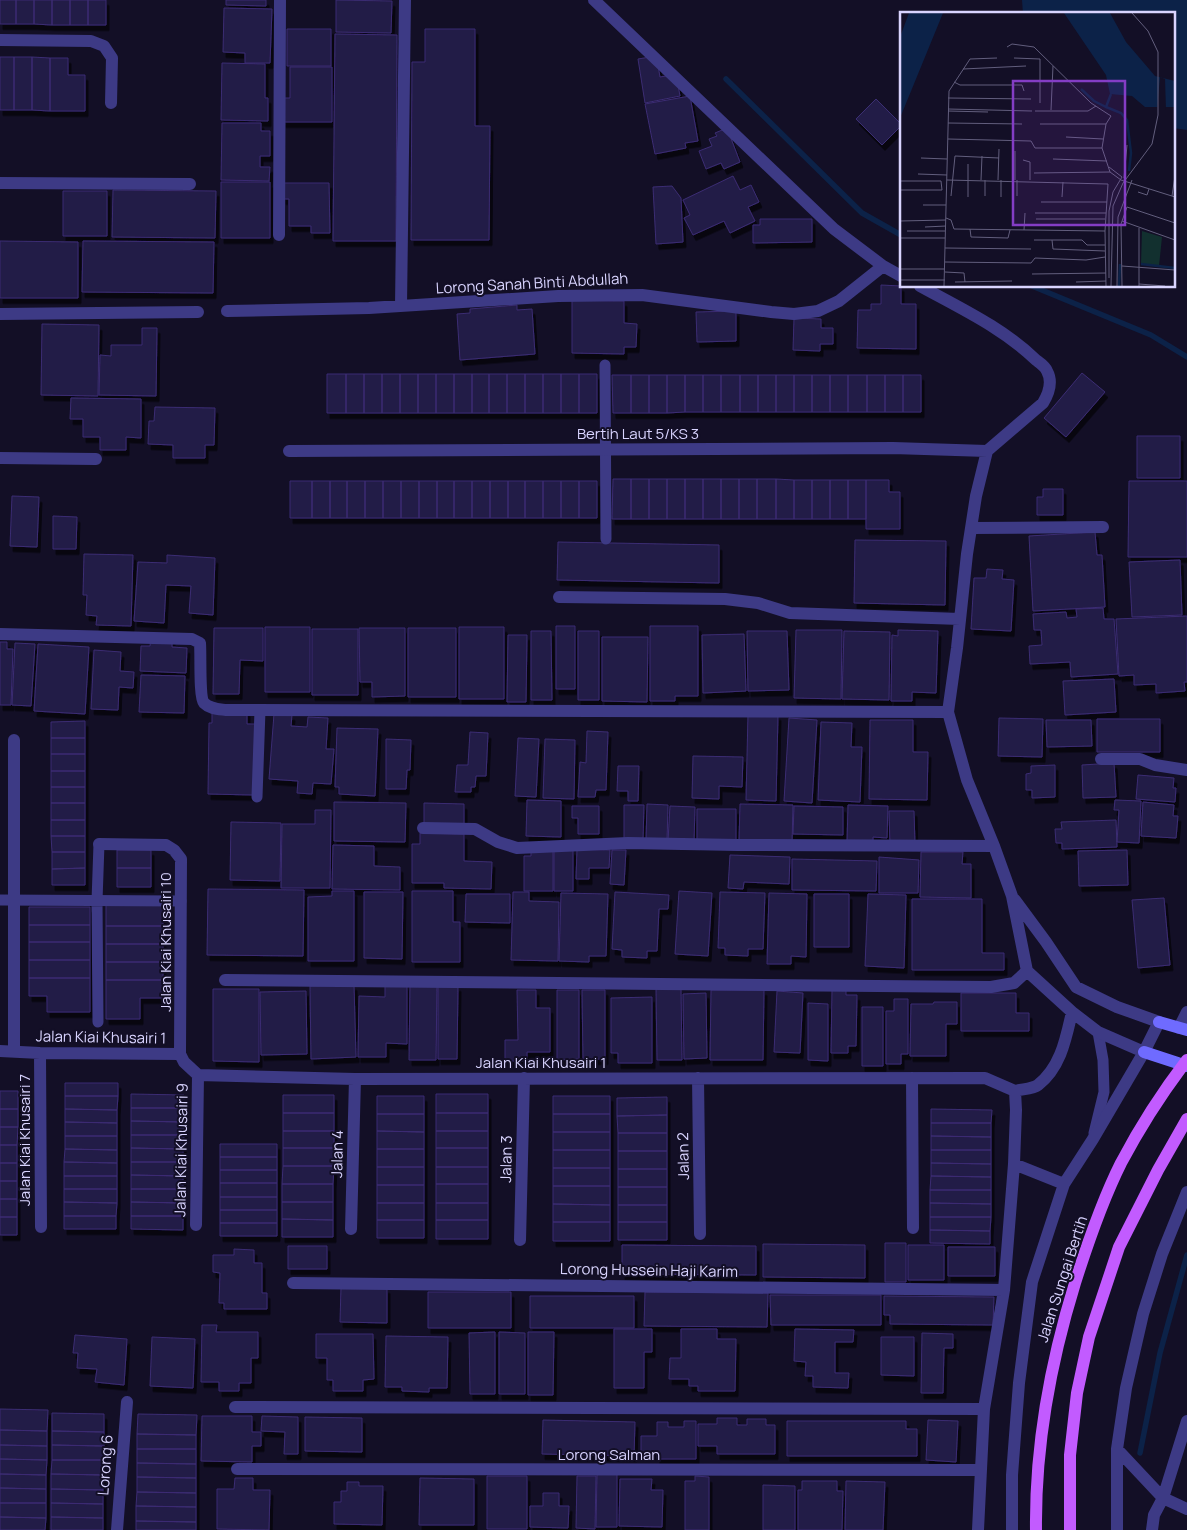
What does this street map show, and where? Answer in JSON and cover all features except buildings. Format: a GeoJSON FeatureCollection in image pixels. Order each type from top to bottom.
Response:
{"type":"FeatureCollection","features":[{"type":"Feature","properties":{"kind":"main road"},"geometry":{"type":"LineString","coordinates":[[1159,1022],[1183,1029]]}},
{"type":"Feature","properties":{"kind":"main road"},"geometry":{"type":"LineString","coordinates":[[1144,1052],[1187,1066]]}},
{"type":"Feature","properties":{"kind":"main road","name":"Jalan Sungai Bertih"},"geometry":{"type":"LineString","coordinates":[[1036,1530],[1038,1453],[1047,1390],[1061,1330],[1090,1237],[1122,1163],[1168,1084],[1187,1060]]}},
{"type":"Feature","properties":{"kind":"main road"},"geometry":{"type":"LineString","coordinates":[[1070,1530],[1070,1455],[1077,1393],[1089,1337],[1120,1248],[1158,1170],[1187,1119]]}},
{"type":"Feature","properties":{"kind":"street"},"geometry":{"type":"LineString","coordinates":[[279,235],[280,0]]}},
{"type":"Feature","properties":{"kind":"street"},"geometry":{"type":"LineString","coordinates":[[401,306],[405,0]]}},
{"type":"Feature","properties":{"kind":"street"},"geometry":{"type":"LineString","coordinates":[[594,0],[834,229],[883,266],[900,275]]}},
{"type":"Feature","properties":{"kind":"street"},"geometry":{"type":"LineString","coordinates":[[0,40],[91,40],[104,46],[112,58],[111,103]]}},
{"type":"Feature","properties":{"kind":"street"},"geometry":{"type":"LineString","coordinates":[[0,183],[190,184]]}},
{"type":"Feature","properties":{"kind":"street","name":"Lorong Sanah Binti Abdullah"},"geometry":{"type":"LineString","coordinates":[[227,312],[369,308],[558,296],[642,295],[794,314],[818,312],[839,301],[883,266]]}},
{"type":"Feature","properties":{"kind":"street"},"geometry":{"type":"LineString","coordinates":[[924,288],[983,320],[1026,350],[1047,369],[1050,382],[1049,394],[1043,403],[987,451],[976,496],[967,554],[948,712],[967,780],[1012,896],[1027,971],[1072,1012],[1098,1032],[1144,1052]]}},
{"type":"Feature","properties":{"kind":"street"},"geometry":{"type":"LineString","coordinates":[[0,314],[198,312]]}},
{"type":"Feature","properties":{"kind":"street","name":"Bertih Laut 5/KS 3"},"geometry":{"type":"LineString","coordinates":[[289,452],[893,448],[987,451]]}},
{"type":"Feature","properties":{"kind":"street"},"geometry":{"type":"LineString","coordinates":[[0,458],[96,459]]}},
{"type":"Feature","properties":{"kind":"street"},"geometry":{"type":"LineString","coordinates":[[971,528],[1103,526]]}},
{"type":"Feature","properties":{"kind":"street"},"geometry":{"type":"LineString","coordinates":[[559,597],[725,599],[749,601],[790,613],[960,619]]}},
{"type":"Feature","properties":{"kind":"street"},"geometry":{"type":"LineString","coordinates":[[0,634],[192,639],[200,644],[202,662],[200,698],[212,708],[260,710],[948,712]]}},
{"type":"Feature","properties":{"kind":"street"},"geometry":{"type":"LineString","coordinates":[[14,740],[14,1051]]}},
{"type":"Feature","properties":{"kind":"street"},"geometry":{"type":"LineString","coordinates":[[1101,758],[1140,759],[1155,765],[1187,770]]}},
{"type":"Feature","properties":{"kind":"street"},"geometry":{"type":"LineString","coordinates":[[422,828],[475,829],[498,842],[517,848],[628,843],[994,846]]}},
{"type":"Feature","properties":{"kind":"street","name":"Jalan Kiai Khusairi 10"},"geometry":{"type":"LineString","coordinates":[[99,844],[166,845],[174,850],[181,859],[180,1054]]}},
{"type":"Feature","properties":{"kind":"street"},"geometry":{"type":"LineString","coordinates":[[1012,896],[1076,987],[1117,1007],[1159,1022],[1144,1052],[1093,1139],[1064,1184],[1032,1282],[1019,1383],[1012,1475],[1012,1530]]}},
{"type":"Feature","properties":{"kind":"street"},"geometry":{"type":"LineString","coordinates":[[225,980],[991,987],[1014,983],[1027,971]]}},
{"type":"Feature","properties":{"kind":"street"},"geometry":{"type":"LineString","coordinates":[[978,1530],[984,1409],[1004,1290],[1014,1164],[1015,1090],[1037,1086],[1057,1062],[1066,1040],[1072,1012]]}},
{"type":"Feature","properties":{"kind":"street"},"geometry":{"type":"LineString","coordinates":[[1183,1029],[1187,1012]]}},
{"type":"Feature","properties":{"kind":"street","name":"Jalan Kiai Khusairi 1"},"geometry":{"type":"LineString","coordinates":[[0,1051],[180,1054],[184,1062],[198,1075],[355,1079],[985,1078],[1015,1090]]}},
{"type":"Feature","properties":{"kind":"street","name":"Jalan Kiai Khusairi 7"},"geometry":{"type":"LineString","coordinates":[[40,1053],[41,1227]]}},
{"type":"Feature","properties":{"kind":"street","name":"Jalan Kiai Khusairi 9"},"geometry":{"type":"LineString","coordinates":[[196,1225],[198,1075]]}},
{"type":"Feature","properties":{"kind":"street","name":"Jalan 3"},"geometry":{"type":"LineString","coordinates":[[520,1240],[524,1078]]}},
{"type":"Feature","properties":{"kind":"street","name":"Jalan 2"},"geometry":{"type":"LineString","coordinates":[[698,1078],[700,1234]]}},
{"type":"Feature","properties":{"kind":"street"},"geometry":{"type":"LineString","coordinates":[[912,1078],[913,1228]]}},
{"type":"Feature","properties":{"kind":"street","name":"Jalan 4"},"geometry":{"type":"LineString","coordinates":[[351,1229],[355,1079]]}},
{"type":"Feature","properties":{"kind":"street"},"geometry":{"type":"LineString","coordinates":[[1014,1164],[1064,1184]]}},
{"type":"Feature","properties":{"kind":"street"},"geometry":{"type":"LineString","coordinates":[[1117,1530],[1117,1449],[1126,1388],[1143,1314],[1162,1254],[1187,1192]]}},
{"type":"Feature","properties":{"kind":"street","name":"Lorong Hussein Haji Karim"},"geometry":{"type":"LineString","coordinates":[[293,1283],[1004,1290]]}},
{"type":"Feature","properties":{"kind":"street","name":"Lorong 6"},"geometry":{"type":"LineString","coordinates":[[117,1530],[127,1402]]}},
{"type":"Feature","properties":{"kind":"street"},"geometry":{"type":"LineString","coordinates":[[235,1407],[984,1409]]}},
{"type":"Feature","properties":{"kind":"street"},"geometry":{"type":"LineString","coordinates":[[1152,1530],[1154,1516],[1163,1498],[1187,1421]]}},
{"type":"Feature","properties":{"kind":"street"},"geometry":{"type":"LineString","coordinates":[[1117,1449],[1163,1498],[1187,1509]]}},
{"type":"Feature","properties":{"kind":"street","name":"Lorong Salman"},"geometry":{"type":"LineString","coordinates":[[237,1469],[981,1470]]}},
{"type":"Feature","properties":{"kind":"lane"},"geometry":{"type":"LineString","coordinates":[[605,365],[606,538]]}},
{"type":"Feature","properties":{"kind":"lane"},"geometry":{"type":"LineString","coordinates":[[257,797],[260,710]]}},
{"type":"Feature","properties":{"kind":"lane"},"geometry":{"type":"LineString","coordinates":[[98,1022],[97,901],[99,844]]}},
{"type":"Feature","properties":{"kind":"lane"},"geometry":{"type":"LineString","coordinates":[[0,900],[181,902]]}},
{"type":"Feature","properties":{"kind":"lane"},"geometry":{"type":"LineString","coordinates":[[1093,1139],[1104,1092],[1098,1032]]}},
{"type":"Feature","properties":{"kind":"water"},"geometry":{"type":"Polygon","coordinates":[[[1022,0],[1187,0],[1187,130],[1174,128],[1174,12],[1023,12],[1022,0]]]}},
{"type":"Feature","properties":{"kind":"waterway"},"geometry":{"type":"LineString","coordinates":[[726,79],[862,213],[900,234]]}},
{"type":"Feature","properties":{"kind":"waterway"},"geometry":{"type":"LineString","coordinates":[[1037,288],[1151,335],[1187,357]]}},
{"type":"Feature","properties":{"kind":"waterway"},"geometry":{"type":"LineString","coordinates":[[1140,1453],[1160,1353],[1187,1255]]}}]}
